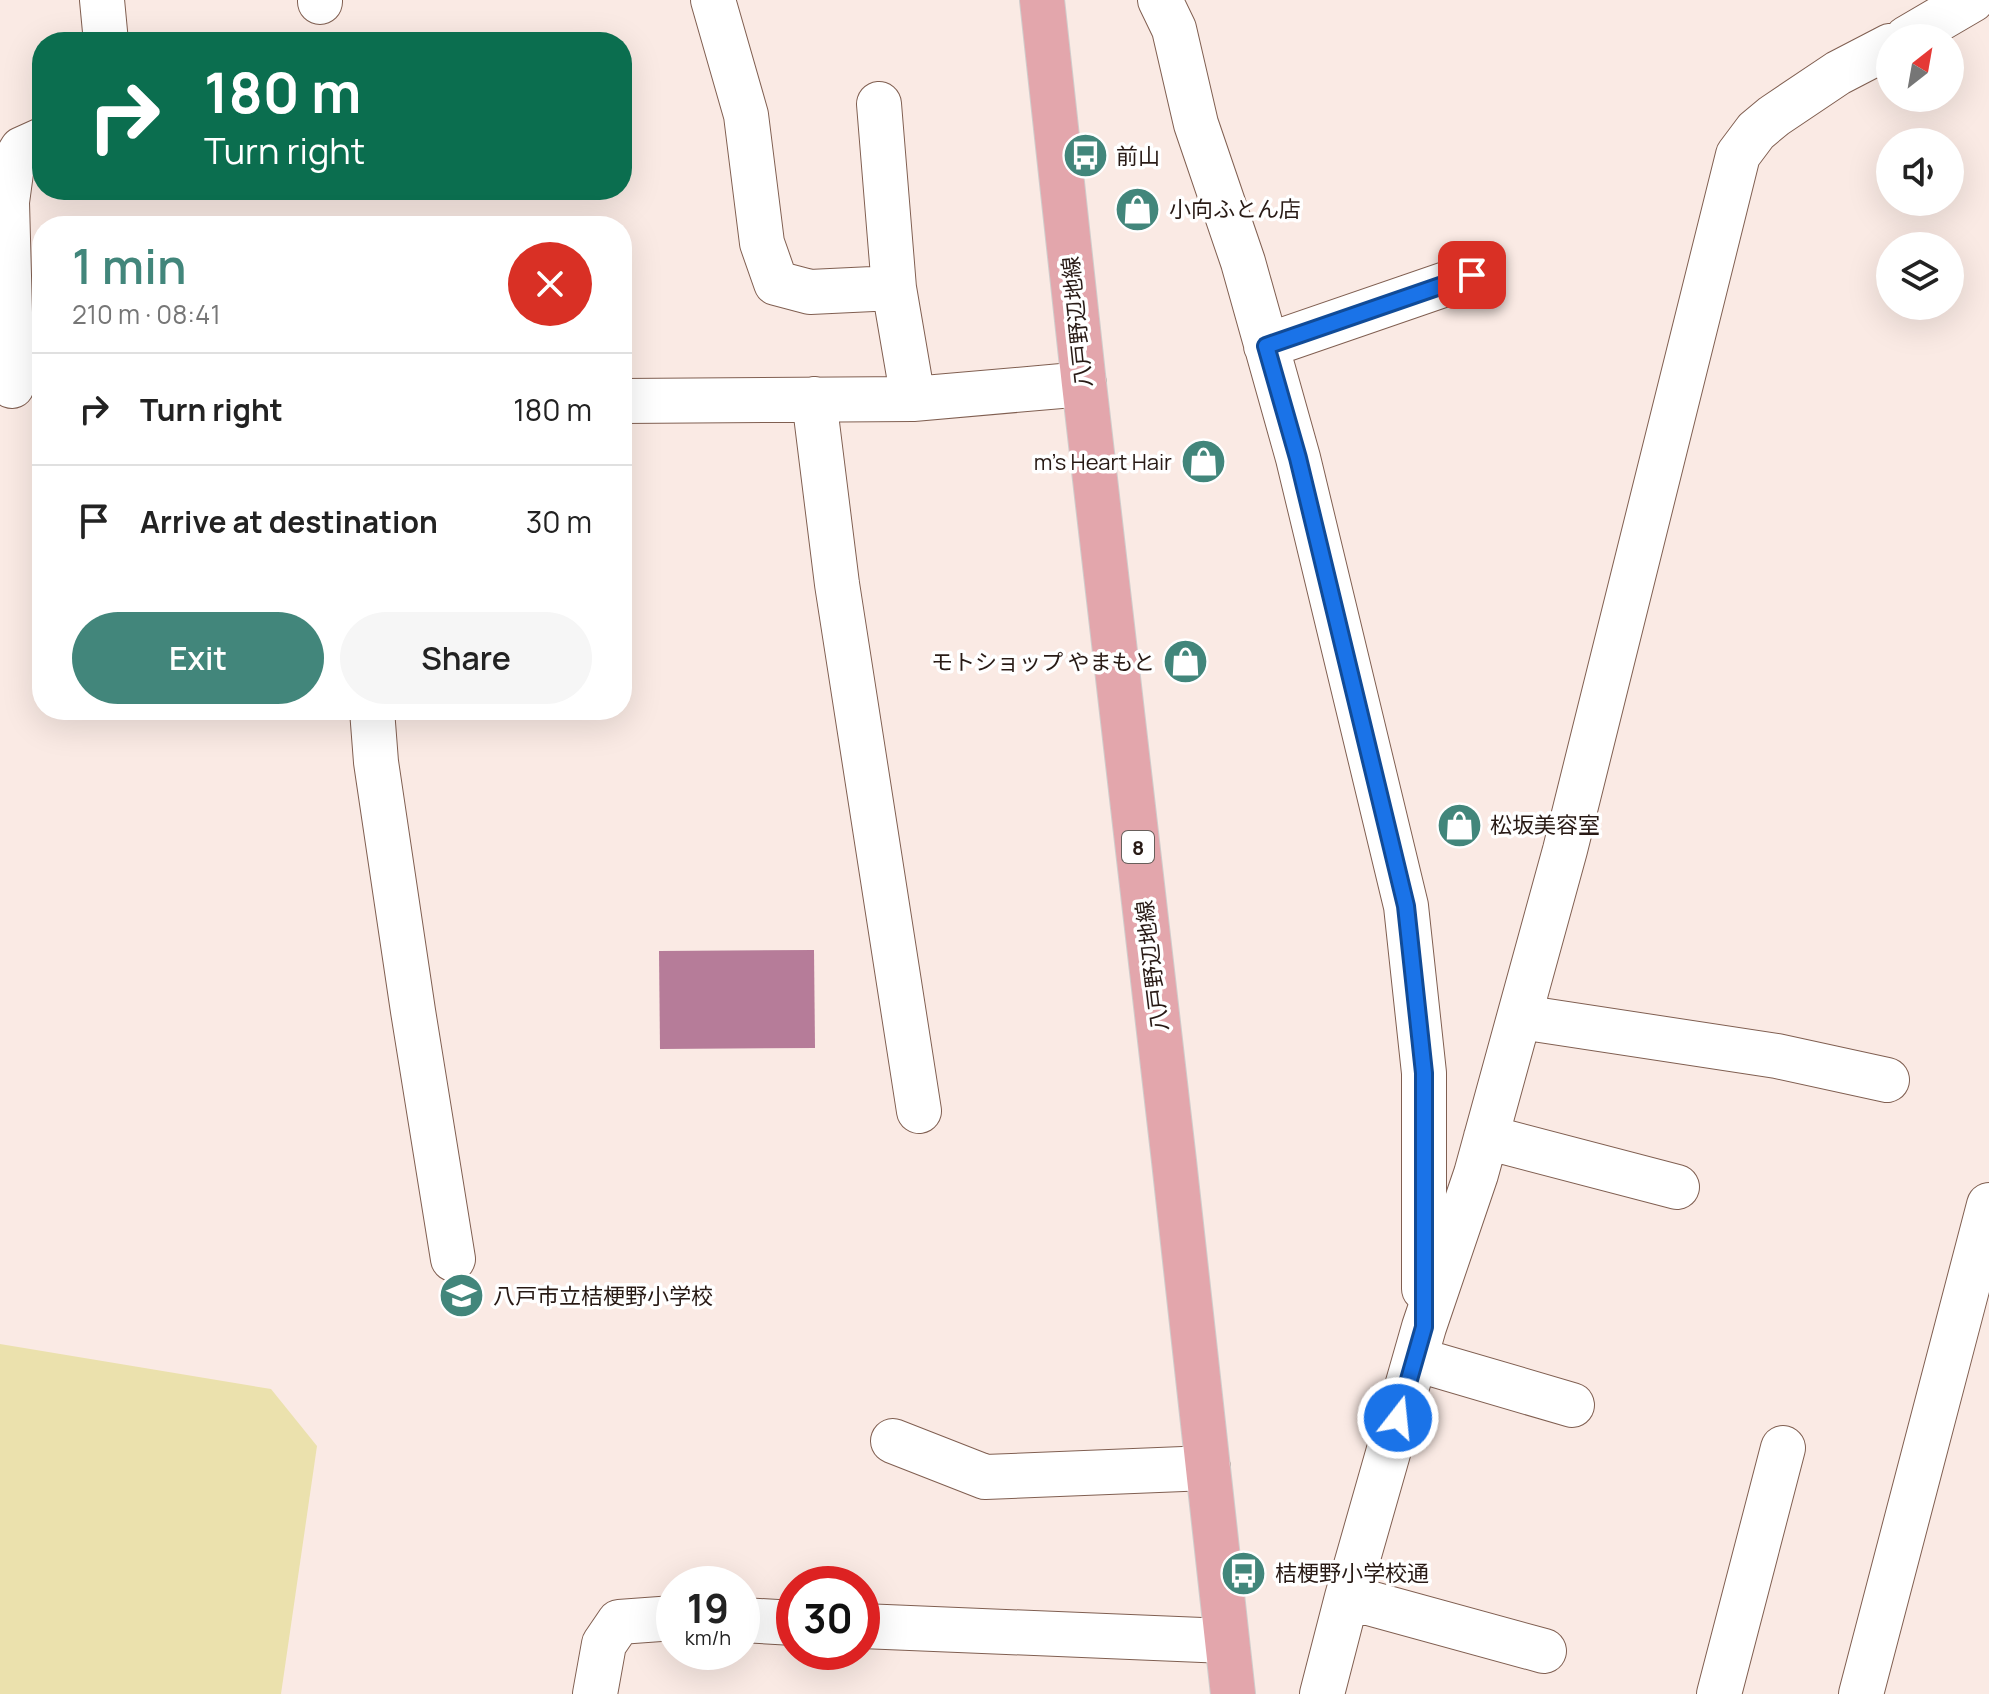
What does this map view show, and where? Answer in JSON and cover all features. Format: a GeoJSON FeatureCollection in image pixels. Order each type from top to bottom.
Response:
{"type":"FeatureCollection","features":[{"type":"Feature","properties":{"kind":"main road","name":"八戸野辺地線"},"geometry":{"type":"LineString","coordinates":[[1042,0],[1233,1694]]}},
{"type":"Feature","properties":{"kind":"street"},"geometry":{"type":"LineString","coordinates":[[102,0],[105,32]]}},
{"type":"Feature","properties":{"kind":"street"},"geometry":{"type":"LineString","coordinates":[[713,0],[746,115],[762,243],[776,283],[810,292],[894,288]]}},
{"type":"Feature","properties":{"kind":"street"},"geometry":{"type":"LineString","coordinates":[[1160,0],[1174,29],[1196,124],[1243,262],[1298,458],[1406,906],[1424,1073],[1420,1343]]}},
{"type":"Feature","properties":{"kind":"street"},"geometry":{"type":"LineString","coordinates":[[1931,24],[1972,0]]}},
{"type":"Feature","properties":{"kind":"street"},"geometry":{"type":"LineString","coordinates":[[1322,1694],[1420,1343],[1476,1174],[1520,1017],[1573,820],[1738,155],[1756,131],[1774,116],[1838,73],[1876,53]]}},
{"type":"Feature","properties":{"kind":"street"},"geometry":{"type":"LineString","coordinates":[[879,104],[894,288],[913,399]]}},
{"type":"Feature","properties":{"kind":"street"},"geometry":{"type":"LineString","coordinates":[[18,386],[7,202],[12,165],[22,149],[32,144]]}},
{"type":"Feature","properties":{"kind":"street"},"geometry":{"type":"LineString","coordinates":[[1266,346],[1472,275]]}},
{"type":"Feature","properties":{"kind":"street"},"geometry":{"type":"LineString","coordinates":[[632,401],[913,399],[1084,384]]}},
{"type":"Feature","properties":{"kind":"street"},"geometry":{"type":"LineString","coordinates":[[814,399],[837,584],[919,1111]]}},
{"type":"Feature","properties":{"kind":"street"},"geometry":{"type":"LineString","coordinates":[[373,720],[376,762],[413,1011],[453,1259]]}},
{"type":"Feature","properties":{"kind":"street"},"geometry":{"type":"LineString","coordinates":[[1520,1017],[1777,1056],[1887,1080]]}},
{"type":"Feature","properties":{"kind":"street"},"geometry":{"type":"LineString","coordinates":[[1486,1137],[1677,1187]]}},
{"type":"Feature","properties":{"kind":"street"},"geometry":{"type":"LineString","coordinates":[[1861,1694],[1989,1205]]}},
{"type":"Feature","properties":{"kind":"street"},"geometry":{"type":"LineString","coordinates":[[1420,1343],[1572,1405]]}},
{"type":"Feature","properties":{"kind":"street"},"geometry":{"type":"LineString","coordinates":[[893,1441],[985,1477],[1208,1468]]}},
{"type":"Feature","properties":{"kind":"street"},"geometry":{"type":"LineString","coordinates":[[1719,1694],[1783,1448]]}},
{"type":"Feature","properties":{"kind":"street"},"geometry":{"type":"LineString","coordinates":[[1347,1597],[1544,1651]]}},
{"type":"Feature","properties":{"kind":"street"},"geometry":{"type":"LineString","coordinates":[[595,1694],[604,1644],[619,1622],[656,1619]]}},
{"type":"Feature","properties":{"kind":"street"},"geometry":{"type":"LineString","coordinates":[[880,1627],[1226,1641]]}},
{"type":"Feature","properties":{"kind":"shaded area"},"geometry":{"type":"Polygon","coordinates":[[[814,950],[815,1048],[660,1049],[659,951],[814,950]]]}},
{"type":"Feature","properties":{"kind":"shaded area"},"geometry":{"type":"Polygon","coordinates":[[[0,1344],[271,1389],[317,1446],[281,1694],[0,1694],[0,1344]]]}},
{"type":"Feature","properties":{"kind":"place","name":"前山"},"geometry":{"type":"Point","coordinates":[1085,156]}},
{"type":"Feature","properties":{"kind":"place","name":"小向ふとん店"},"geometry":{"type":"Point","coordinates":[1138,209]}},
{"type":"Feature","properties":{"kind":"place","name":"m's Heart Hair"},"geometry":{"type":"Point","coordinates":[1203,462]}},
{"type":"Feature","properties":{"kind":"place","name":"モトショップ やまもと"},"geometry":{"type":"Point","coordinates":[1186,662]}},
{"type":"Feature","properties":{"kind":"place","name":"松坂美容室"},"geometry":{"type":"Point","coordinates":[1459,825]}},
{"type":"Feature","properties":{"kind":"place","name":"八戸市立桔梗野小学校"},"geometry":{"type":"Point","coordinates":[462,1296]}},
{"type":"Feature","properties":{"kind":"place","name":"桔梗野小学校通"},"geometry":{"type":"Point","coordinates":[1244,1573]}},
{"type":"Feature","properties":{"kind":"route"},"geometry":{"type":"LineString","coordinates":[[1398,1418],[1424,1327],[1424,1073],[1406,906],[1298,458],[1266,346],[1472,275]]}}]}
